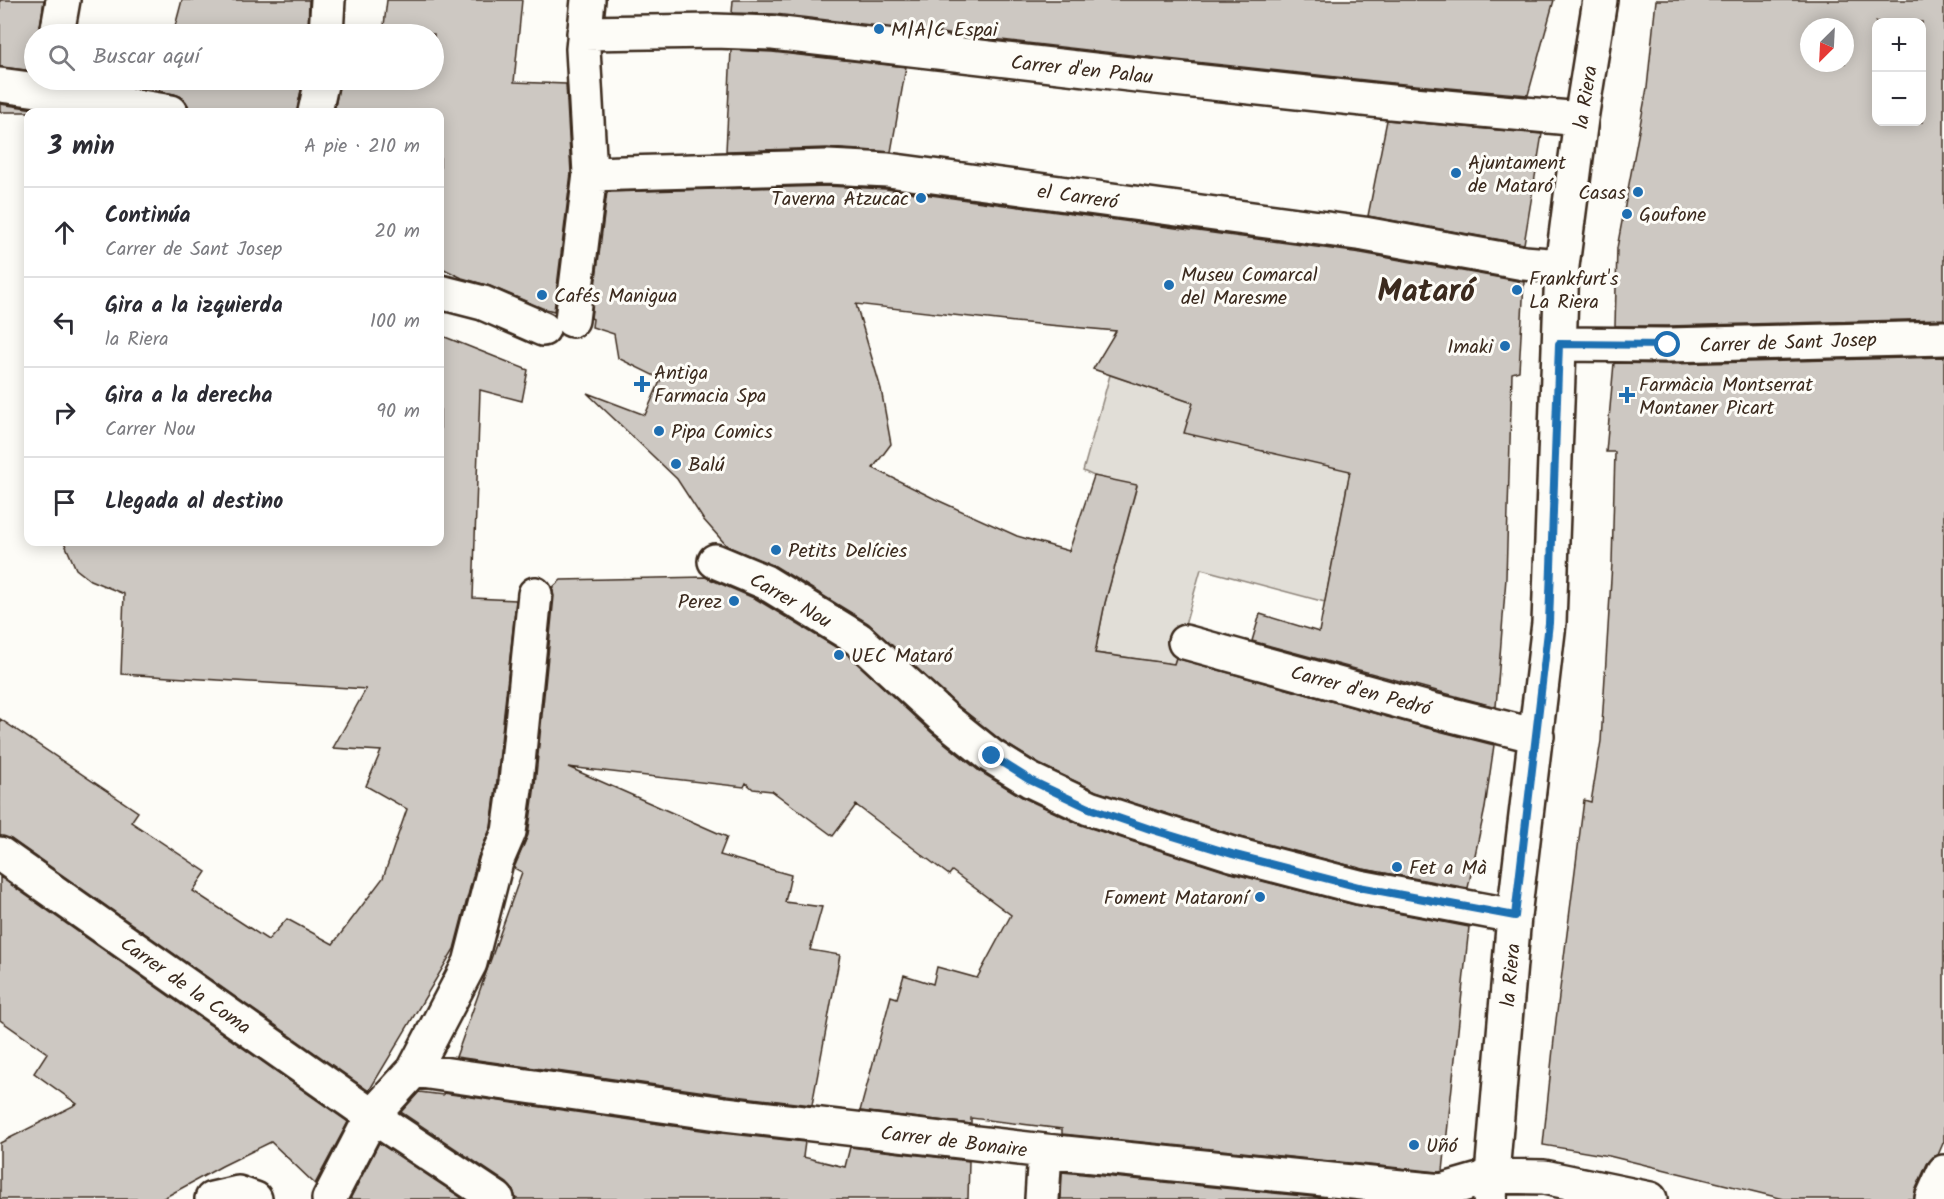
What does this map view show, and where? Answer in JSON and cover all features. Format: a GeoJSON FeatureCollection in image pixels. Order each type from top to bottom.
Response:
{"type":"FeatureCollection","features":[{"type":"Feature","properties":{"kind":"street"},"geometry":{"type":"LineString","coordinates":[[59,24],[63,0]]}},
{"type":"Feature","properties":{"kind":"street"},"geometry":{"type":"LineString","coordinates":[[327,24],[328,0]]}},
{"type":"Feature","properties":{"kind":"street"},"geometry":{"type":"LineString","coordinates":[[444,293],[557,324],[590,174],[583,49],[588,0]]}},
{"type":"Feature","properties":{"kind":"street","name":"la Riera"},"geometry":{"type":"LineString","coordinates":[[1492,1187],[1515,916],[1549,623],[1562,266],[1581,119],[1600,0]]}},
{"type":"Feature","properties":{"kind":"street","name":"Carrer d'en Palau"},"geometry":{"type":"LineString","coordinates":[[584,33],[715,31],[773,33],[1391,102],[1581,119]]}},
{"type":"Feature","properties":{"kind":"street"},"geometry":{"type":"LineString","coordinates":[[0,85],[24,85]]}},
{"type":"Feature","properties":{"kind":"street"},"geometry":{"type":"LineString","coordinates":[[70,90],[153,108]]}},
{"type":"Feature","properties":{"kind":"street"},"geometry":{"type":"LineString","coordinates":[[316,108],[320,90]]}},
{"type":"Feature","properties":{"kind":"street","name":"el Carreró"},"geometry":{"type":"LineString","coordinates":[[590,174],[827,167],[888,170],[1364,234],[1524,262],[1562,266]]}},
{"type":"Feature","properties":{"kind":"street","name":"Carrer de Sant Josep"},"geometry":{"type":"LineString","coordinates":[[1559,344],[1668,345],[1944,338]]}},
{"type":"Feature","properties":{"kind":"street","name":"Carrer Nou"},"geometry":{"type":"LineString","coordinates":[[716,561],[765,582],[858,639],[945,719],[992,756],[1030,780],[1089,808],[1232,854],[1359,887],[1515,916]]}},
{"type":"Feature","properties":{"kind":"street"},"geometry":{"type":"LineString","coordinates":[[329,1199],[372,1116],[414,1070],[470,963],[496,862],[509,832],[535,594]]}},
{"type":"Feature","properties":{"kind":"street","name":"Carrer d'en Pedró"},"geometry":{"type":"LineString","coordinates":[[1185,642],[1428,709],[1537,736]]}},
{"type":"Feature","properties":{"kind":"street","name":"Carrer de la Coma"},"geometry":{"type":"LineString","coordinates":[[0,854],[372,1116],[497,1199]]}},
{"type":"Feature","properties":{"kind":"street","name":"Carrer de Bonaire"},"geometry":{"type":"LineString","coordinates":[[414,1070],[724,1114],[1045,1151],[1441,1191],[1492,1187],[1544,1177],[1650,1199]]}},
{"type":"Feature","properties":{"kind":"street"},"geometry":{"type":"LineString","coordinates":[[1042,1199],[1045,1151]]}},
{"type":"Feature","properties":{"kind":"street"},"geometry":{"type":"LineString","coordinates":[[1932,1199],[1944,1172]]}},
{"type":"Feature","properties":{"kind":"street"},"geometry":{"type":"LineString","coordinates":[[212,1199],[238,1193],[255,1199]]}},
{"type":"Feature","properties":{"kind":"shaded area"},"geometry":{"type":"Polygon","coordinates":[[[1110,375],[1193,403],[1350,471],[1325,602],[1201,569],[1174,664],[1095,653],[1105,603],[1137,486],[1094,476],[1083,471],[1110,375]]]}},
{"type":"Feature","properties":{"kind":"building"},"geometry":{"type":"Polygon","coordinates":[[[0,0],[44,0],[40,24],[24,24],[24,70],[0,67],[0,0]]]}},
{"type":"Feature","properties":{"kind":"building"},"geometry":{"type":"Polygon","coordinates":[[[182,0],[309,0],[308,24],[176,24],[182,0]]]}},
{"type":"Feature","properties":{"kind":"building"},"geometry":{"type":"Polygon","coordinates":[[[387,0],[522,0],[514,82],[566,84],[571,173],[554,311],[490,286],[462,278],[444,269],[444,108],[335,108],[338,90],[444,90],[444,24],[384,24],[387,0]]]}},
{"type":"Feature","properties":{"kind":"building"},"geometry":{"type":"Polygon","coordinates":[[[733,0],[1554,0],[1528,95],[1139,56],[775,14],[732,13],[733,0]]]}},
{"type":"Feature","properties":{"kind":"building"},"geometry":{"type":"Polygon","coordinates":[[[1656,0],[1944,0],[1944,319],[1615,326],[1617,248],[1647,88],[1656,0]]]}},
{"type":"Feature","properties":{"kind":"building"},"geometry":{"type":"Polygon","coordinates":[[[731,50],[772,52],[906,67],[891,152],[827,148],[726,151],[731,50]]]}},
{"type":"Feature","properties":{"kind":"building"},"geometry":{"type":"Polygon","coordinates":[[[301,90],[298,108],[188,108],[182,97],[159,91],[301,90]]]}},
{"type":"Feature","properties":{"kind":"building"},"geometry":{"type":"Polygon","coordinates":[[[0,104],[27,108],[24,108],[24,112],[0,112],[0,104]]]}},
{"type":"Feature","properties":{"kind":"building","name":"Ajuntament de Mataró"},"geometry":{"type":"Polygon","coordinates":[[[1387,120],[1542,134],[1524,244],[1368,216],[1387,120]]]}},
{"type":"Feature","properties":{"kind":"building"},"geometry":{"type":"Polygon","coordinates":[[[827,186],[886,189],[1361,253],[1524,282],[1519,371],[1512,373],[1506,578],[1496,707],[1252,641],[1260,614],[1319,632],[1350,471],[1184,433],[1193,403],[1093,369],[1116,331],[856,304],[881,389],[891,444],[873,468],[1017,536],[1069,551],[1094,476],[1137,485],[1105,603],[1095,653],[1174,664],[1176,658],[1494,745],[1485,808],[1468,888],[1363,869],[1237,836],[1096,791],[1039,764],[1002,741],[957,705],[868,623],[775,566],[727,546],[703,519],[677,479],[587,393],[645,415],[661,379],[618,358],[614,334],[592,327],[593,319],[591,318],[607,192],[827,186]]]}},
{"type":"Feature","properties":{"kind":"building"},"geometry":{"type":"Polygon","coordinates":[[[444,337],[528,370],[522,401],[480,390],[473,598],[516,600],[491,827],[478,857],[454,949],[369,1091],[11,839],[0,836],[0,719],[138,812],[131,822],[206,872],[193,891],[268,940],[287,919],[333,944],[383,878],[407,809],[366,786],[381,751],[333,748],[366,689],[121,674],[124,594],[90,580],[76,569],[66,546],[444,546],[444,337]]]}},
{"type":"Feature","properties":{"kind":"building"},"geometry":{"type":"Polygon","coordinates":[[[1944,357],[1944,1141],[1938,1155],[1927,1164],[1915,1191],[1914,1199],[1784,1199],[1609,1156],[1543,1145],[1556,1020],[1584,800],[1591,802],[1601,741],[1612,563],[1615,452],[1606,452],[1614,363],[1668,364],[1944,357]]]}},
{"type":"Feature","properties":{"kind":"building"},"geometry":{"type":"Polygon","coordinates":[[[705,577],[756,599],[847,654],[932,733],[979,771],[1022,797],[1081,825],[1227,872],[1355,905],[1469,927],[1443,1171],[1062,1134],[1062,1129],[971,1118],[971,1124],[860,1111],[891,996],[897,998],[904,975],[933,984],[937,967],[977,978],[1011,915],[952,871],[949,875],[856,805],[833,836],[772,791],[753,789],[746,783],[744,787],[568,767],[727,837],[720,855],[791,875],[785,902],[822,907],[810,950],[840,955],[812,1105],[456,1057],[522,872],[514,868],[528,835],[535,785],[554,596],[552,588],[561,580],[705,577]]]}},
{"type":"Feature","properties":{"kind":"building"},"geometry":{"type":"Polygon","coordinates":[[[0,877],[348,1122],[315,1184],[271,1142],[162,1199],[0,1199],[0,1143],[77,1104],[34,1073],[47,1053],[0,1020],[0,877]]]}},
{"type":"Feature","properties":{"kind":"building"},"geometry":{"type":"Polygon","coordinates":[[[419,1092],[443,1095],[443,1093],[722,1133],[805,1142],[803,1157],[845,1167],[850,1147],[969,1161],[968,1199],[516,1199],[507,1183],[401,1112],[419,1092]]]}},
{"type":"Feature","properties":{"kind":"building"},"geometry":{"type":"Polygon","coordinates":[[[379,1143],[463,1199],[350,1199],[379,1143]]]}},
{"type":"Feature","properties":{"kind":"building"},"geometry":{"type":"Polygon","coordinates":[[[1062,1172],[1334,1199],[1061,1199],[1062,1172]]]}},
{"type":"Feature","properties":{"kind":"place","name":"M|A|C Espai"},"geometry":{"type":"Point","coordinates":[879,29]}},
{"type":"Feature","properties":{"kind":"place","name":"Ajuntament de Mataró"},"geometry":{"type":"Point","coordinates":[1456,173]}},
{"type":"Feature","properties":{"kind":"place","name":"Casas"},"geometry":{"type":"Point","coordinates":[1638,192]}},
{"type":"Feature","properties":{"kind":"place","name":"Taverna Atzucac"},"geometry":{"type":"Point","coordinates":[921,198]}},
{"type":"Feature","properties":{"kind":"place","name":"Goufone"},"geometry":{"type":"Point","coordinates":[1627,214]}},
{"type":"Feature","properties":{"kind":"place","name":"Museu Comarcal del Maresme"},"geometry":{"type":"Point","coordinates":[1169,285]}},
{"type":"Feature","properties":{"kind":"place","name":"Frankfurt's La Riera"},"geometry":{"type":"Point","coordinates":[1517,290]}},
{"type":"Feature","properties":{"kind":"place","name":"Cafés Manigua"},"geometry":{"type":"Point","coordinates":[542,295]}},
{"type":"Feature","properties":{"kind":"place","name":"Imaki"},"geometry":{"type":"Point","coordinates":[1505,346]}},
{"type":"Feature","properties":{"kind":"place","name":"Antiga Farmacia Spa"},"geometry":{"type":"Point","coordinates":[642,384]}},
{"type":"Feature","properties":{"kind":"place","name":"Farmàcia Montserrat Montaner Picart"},"geometry":{"type":"Point","coordinates":[1627,395]}},
{"type":"Feature","properties":{"kind":"place","name":"Pipa Comics"},"geometry":{"type":"Point","coordinates":[659,431]}},
{"type":"Feature","properties":{"kind":"place","name":"Balú"},"geometry":{"type":"Point","coordinates":[676,464]}},
{"type":"Feature","properties":{"kind":"place","name":"Petits Delícies"},"geometry":{"type":"Point","coordinates":[776,550]}},
{"type":"Feature","properties":{"kind":"place","name":"Perez"},"geometry":{"type":"Point","coordinates":[734,601]}},
{"type":"Feature","properties":{"kind":"place","name":"UEC Mataró"},"geometry":{"type":"Point","coordinates":[839,655]}},
{"type":"Feature","properties":{"kind":"place","name":"Fet a Mà"},"geometry":{"type":"Point","coordinates":[1397,867]}},
{"type":"Feature","properties":{"kind":"place","name":"Foment Mataroní"},"geometry":{"type":"Point","coordinates":[1260,897]}},
{"type":"Feature","properties":{"kind":"place","name":"Uñó"},"geometry":{"type":"Point","coordinates":[1414,1145]}},
{"type":"Feature","properties":{"kind":"district","name":"Mataró"},"geometry":{"type":"Point","coordinates":[1426,290]}},
{"type":"Feature","properties":{"kind":"route"},"geometry":{"type":"LineString","coordinates":[[992,756],[1030,780],[1089,808],[1150,829],[1232,854],[1359,887],[1515,916],[1549,623],[1559,344],[1668,345]]}}]}
